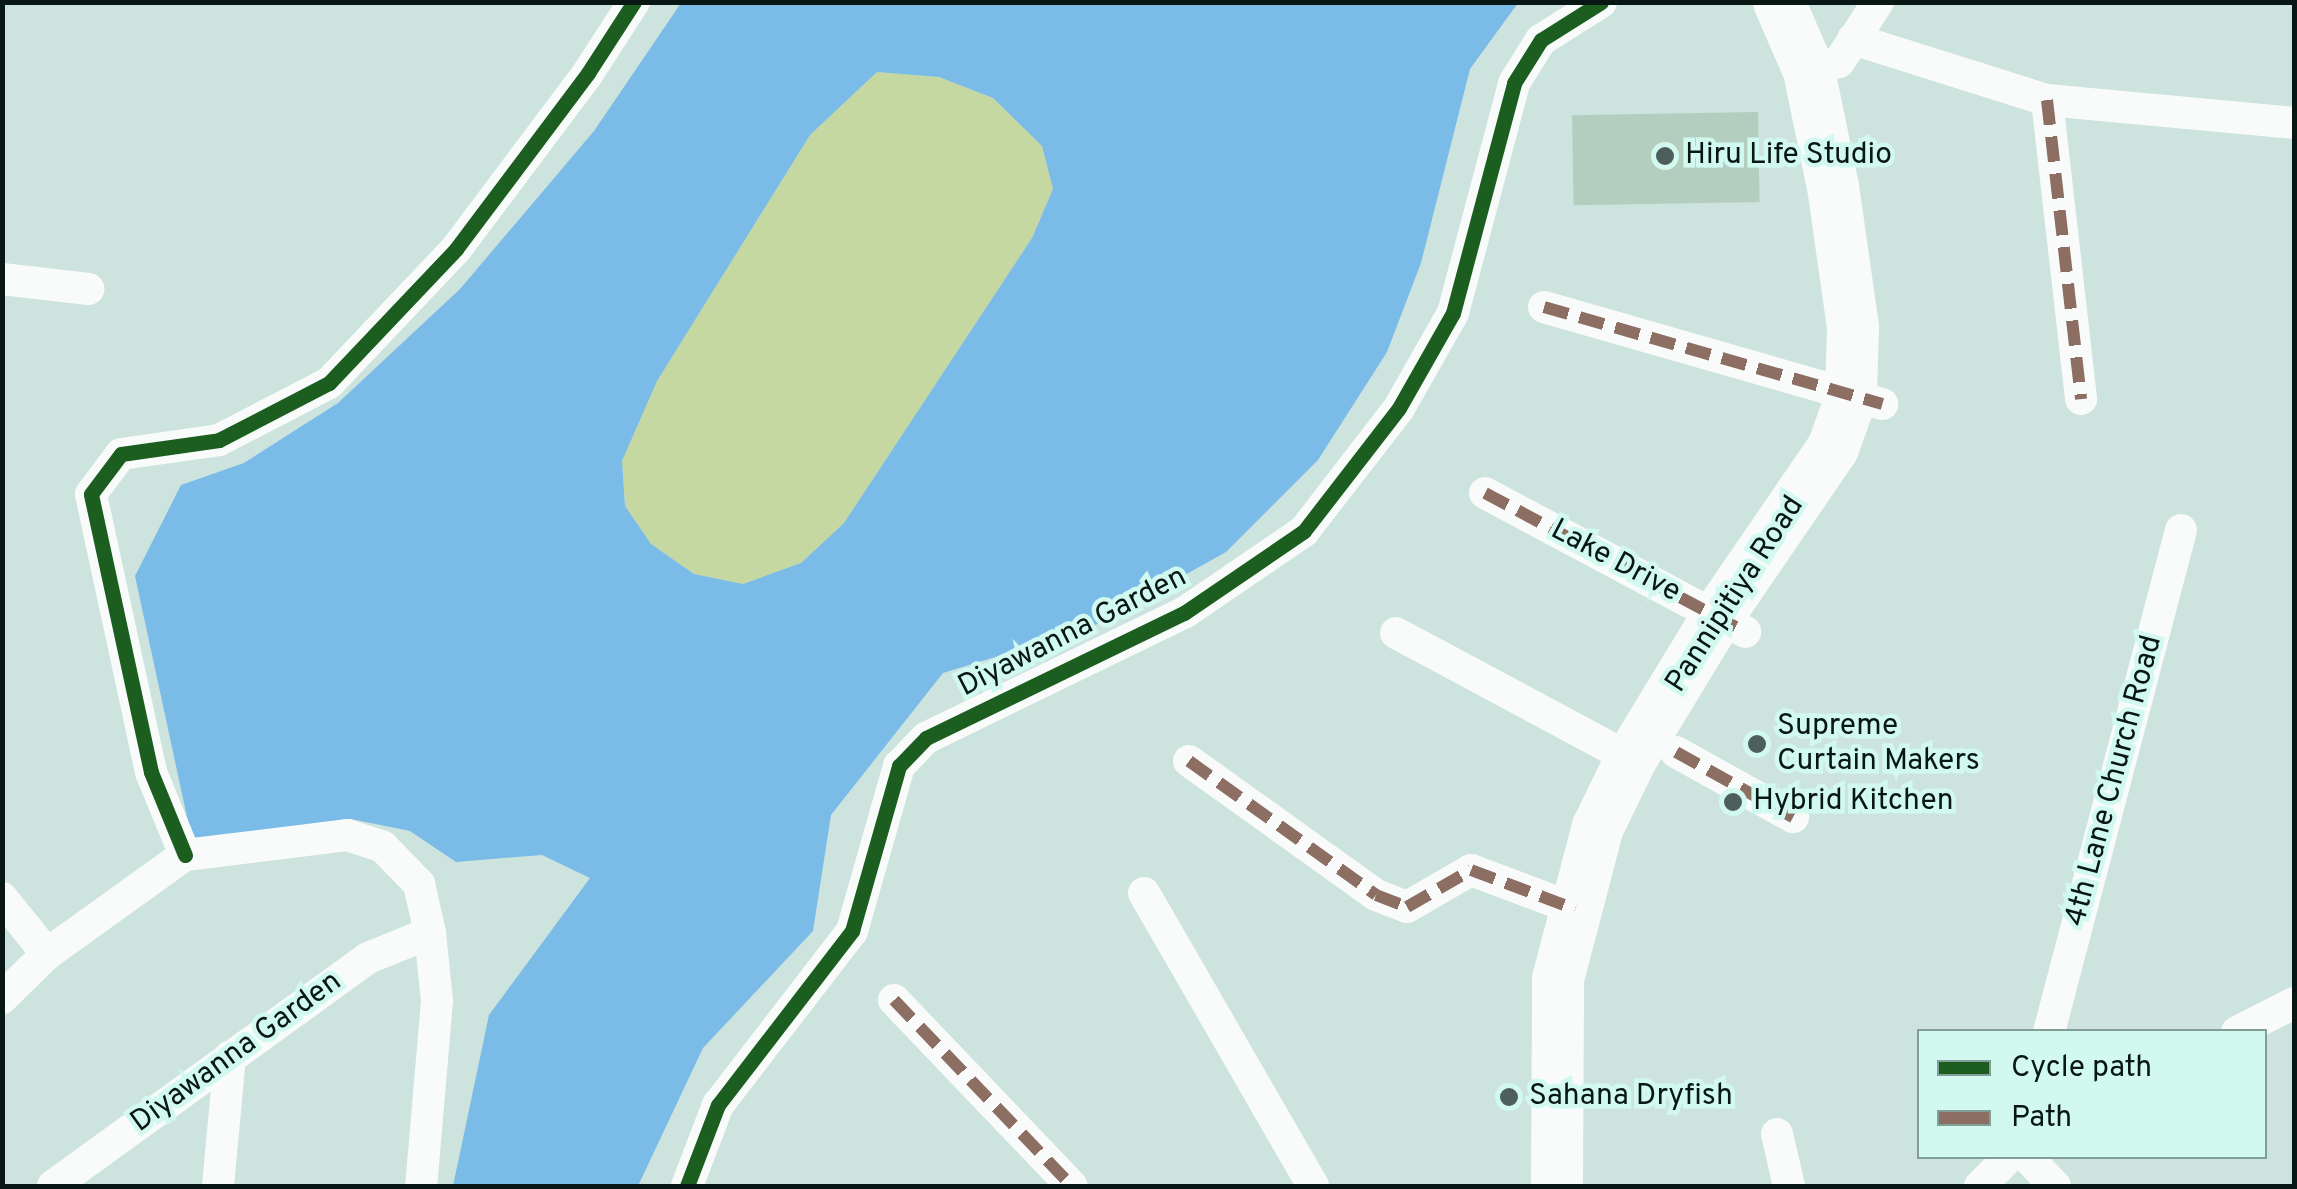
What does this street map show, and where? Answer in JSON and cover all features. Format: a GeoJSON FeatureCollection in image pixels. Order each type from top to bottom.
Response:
{"type":"FeatureCollection","features":[{"type":"Feature","properties":{"kind":"main road","name":"Pannipitiya Road"},"geometry":{"type":"LineString","coordinates":[[1779,2],[1834,57]]}},
{"type":"Feature","properties":{"kind":"main road","name":"Pannipitiya Road"},"geometry":{"type":"LineString","coordinates":[[1557,1186],[1558,979],[1598,828],[1654,756],[1732,624],[1861,461],[1866,401],[1884,326],[1863,180],[1834,57],[1813,2]]}},
{"type":"Feature","properties":{"kind":"main road","name":"Pannipitiya Road"},"geometry":{"type":"LineString","coordinates":[[1593,1186],[1584,1083],[1589,984],[1627,839],[1654,756]]}},
{"type":"Feature","properties":{"kind":"street"},"geometry":{"type":"LineString","coordinates":[[185,855],[151,772],[92,494],[121,454],[219,440],[330,382],[456,249],[588,73],[634,2]]}},
{"type":"Feature","properties":{"kind":"street","name":"Diyawanna Garden"},"geometry":{"type":"LineString","coordinates":[[686,1186],[718,1105],[852,931],[899,766],[926,738],[1184,613],[1304,531],[1399,408],[1453,313],[1514,82],[1540,40],[1600,2]]}},
{"type":"Feature","properties":{"kind":"street"},"geometry":{"type":"LineString","coordinates":[[1878,2],[1834,57],[2048,100],[2294,123]]}},
{"type":"Feature","properties":{"kind":"street"},"geometry":{"type":"LineString","coordinates":[[2048,100],[2081,399]]}},
{"type":"Feature","properties":{"kind":"street"},"geometry":{"type":"LineString","coordinates":[[2,279],[88,289]]}},
{"type":"Feature","properties":{"kind":"street"},"geometry":{"type":"LineString","coordinates":[[1544,307],[1866,401]]}},
{"type":"Feature","properties":{"kind":"street","name":"Lake Drive"},"geometry":{"type":"LineString","coordinates":[[1484,493],[1732,624]]}},
{"type":"Feature","properties":{"kind":"street","name":"4th Lane Church Road"},"geometry":{"type":"LineString","coordinates":[[2049,1029],[2180,530]]}},
{"type":"Feature","properties":{"kind":"street"},"geometry":{"type":"LineString","coordinates":[[1396,633],[1793,818]]}},
{"type":"Feature","properties":{"kind":"street"},"geometry":{"type":"LineString","coordinates":[[1189,761],[1376,894],[1407,908],[1472,870],[1575,909]]}},
{"type":"Feature","properties":{"kind":"street"},"geometry":{"type":"LineString","coordinates":[[2,998],[47,954],[185,855],[347,835],[383,846],[419,884],[430,934],[437,1001],[422,1186]]}},
{"type":"Feature","properties":{"kind":"street"},"geometry":{"type":"LineString","coordinates":[[1144,892],[1313,1186]]}},
{"type":"Feature","properties":{"kind":"street"},"geometry":{"type":"LineString","coordinates":[[2,898],[47,954]]}},
{"type":"Feature","properties":{"kind":"street","name":"Diyawanna Garden"},"geometry":{"type":"LineString","coordinates":[[53,1186],[368,958],[430,934]]}},
{"type":"Feature","properties":{"kind":"street"},"geometry":{"type":"LineString","coordinates":[[2242,1029],[2293,999]]}},
{"type":"Feature","properties":{"kind":"street"},"geometry":{"type":"LineString","coordinates":[[894,1000],[1072,1186]]}},
{"type":"Feature","properties":{"kind":"street"},"geometry":{"type":"LineString","coordinates":[[218,1186],[230,1057]]}},
{"type":"Feature","properties":{"kind":"street"},"geometry":{"type":"LineString","coordinates":[[1777,1134],[1788,1186]]}},
{"type":"Feature","properties":{"kind":"street"},"geometry":{"type":"LineString","coordinates":[[1980,1186],[2007,1159]]}},
{"type":"Feature","properties":{"kind":"street"},"geometry":{"type":"LineString","coordinates":[[2029,1159],[2055,1186]]}},
{"type":"Feature","properties":{"kind":"green space"},"geometry":{"type":"Polygon","coordinates":[[[877,72],[939,77],[993,98],[1042,146],[1053,189],[1032,238],[844,523],[801,563],[743,584],[694,574],[651,544],[625,506],[622,461],[657,380],[810,135],[877,72]]]}},
{"type":"Feature","properties":{"kind":"water"},"geometry":{"type":"Polygon","coordinates":[[[681,3],[1518,3],[1470,69],[1421,263],[1387,352],[1318,460],[1226,552],[1090,628],[943,673],[831,815],[813,931],[703,1048],[638,1186],[453,1186],[489,1015],[590,878],[542,855],[456,862],[410,831],[351,819],[192,840],[135,576],[181,485],[244,463],[338,403],[460,289],[594,131],[681,3]],[[877,72],[810,135],[657,381],[622,461],[625,506],[651,544],[694,574],[743,584],[801,563],[844,523],[1032,238],[1053,189],[1042,146],[993,98],[939,77],[877,72]]]}},
{"type":"Feature","properties":{"kind":"building","name":"Hiru Life Studio"},"geometry":{"type":"Polygon","coordinates":[[[1758,112],[1760,202],[1574,205],[1572,115],[1758,112]]]}},
{"type":"Feature","properties":{"kind":"marked path"},"geometry":{"type":"LineString","coordinates":[[2047,100],[2081,399]]}},
{"type":"Feature","properties":{"kind":"marked path"},"geometry":{"type":"LineString","coordinates":[[1544,307],[1882,404]]}},
{"type":"Feature","properties":{"kind":"marked path"},"geometry":{"type":"LineString","coordinates":[[1485,493],[1745,632]]}},
{"type":"Feature","properties":{"kind":"marked path"},"geometry":{"type":"LineString","coordinates":[[1676,752],[1793,817]]}},
{"type":"Feature","properties":{"kind":"marked path"},"geometry":{"type":"LineString","coordinates":[[1189,761],[1376,895],[1407,907],[1471,870],[1575,909]]}},
{"type":"Feature","properties":{"kind":"marked path"},"geometry":{"type":"LineString","coordinates":[[894,1000],[1072,1186]]}},
{"type":"Feature","properties":{"kind":"cycle path"},"geometry":{"type":"LineString","coordinates":[[185,855],[151,772],[91,494],[121,454],[219,440],[329,383],[456,249],[588,73],[634,2]]}},
{"type":"Feature","properties":{"kind":"cycle path"},"geometry":{"type":"LineString","coordinates":[[687,1186],[718,1105],[852,931],[899,766],[926,738],[1184,613],[1304,531],[1399,408],[1453,313],[1514,83],[1541,40],[1601,2]]}},
{"type":"Feature","properties":{"kind":"place","name":"Hiru Life Studio"},"geometry":{"type":"Point","coordinates":[1665,156]}},
{"type":"Feature","properties":{"kind":"place","name":"Supreme Curtain Makers"},"geometry":{"type":"Point","coordinates":[1757,744]}},
{"type":"Feature","properties":{"kind":"place","name":"Hybrid Kitchen"},"geometry":{"type":"Point","coordinates":[1733,802]}},
{"type":"Feature","properties":{"kind":"place","name":"Sahana Dryfish"},"geometry":{"type":"Point","coordinates":[1509,1097]}}]}
